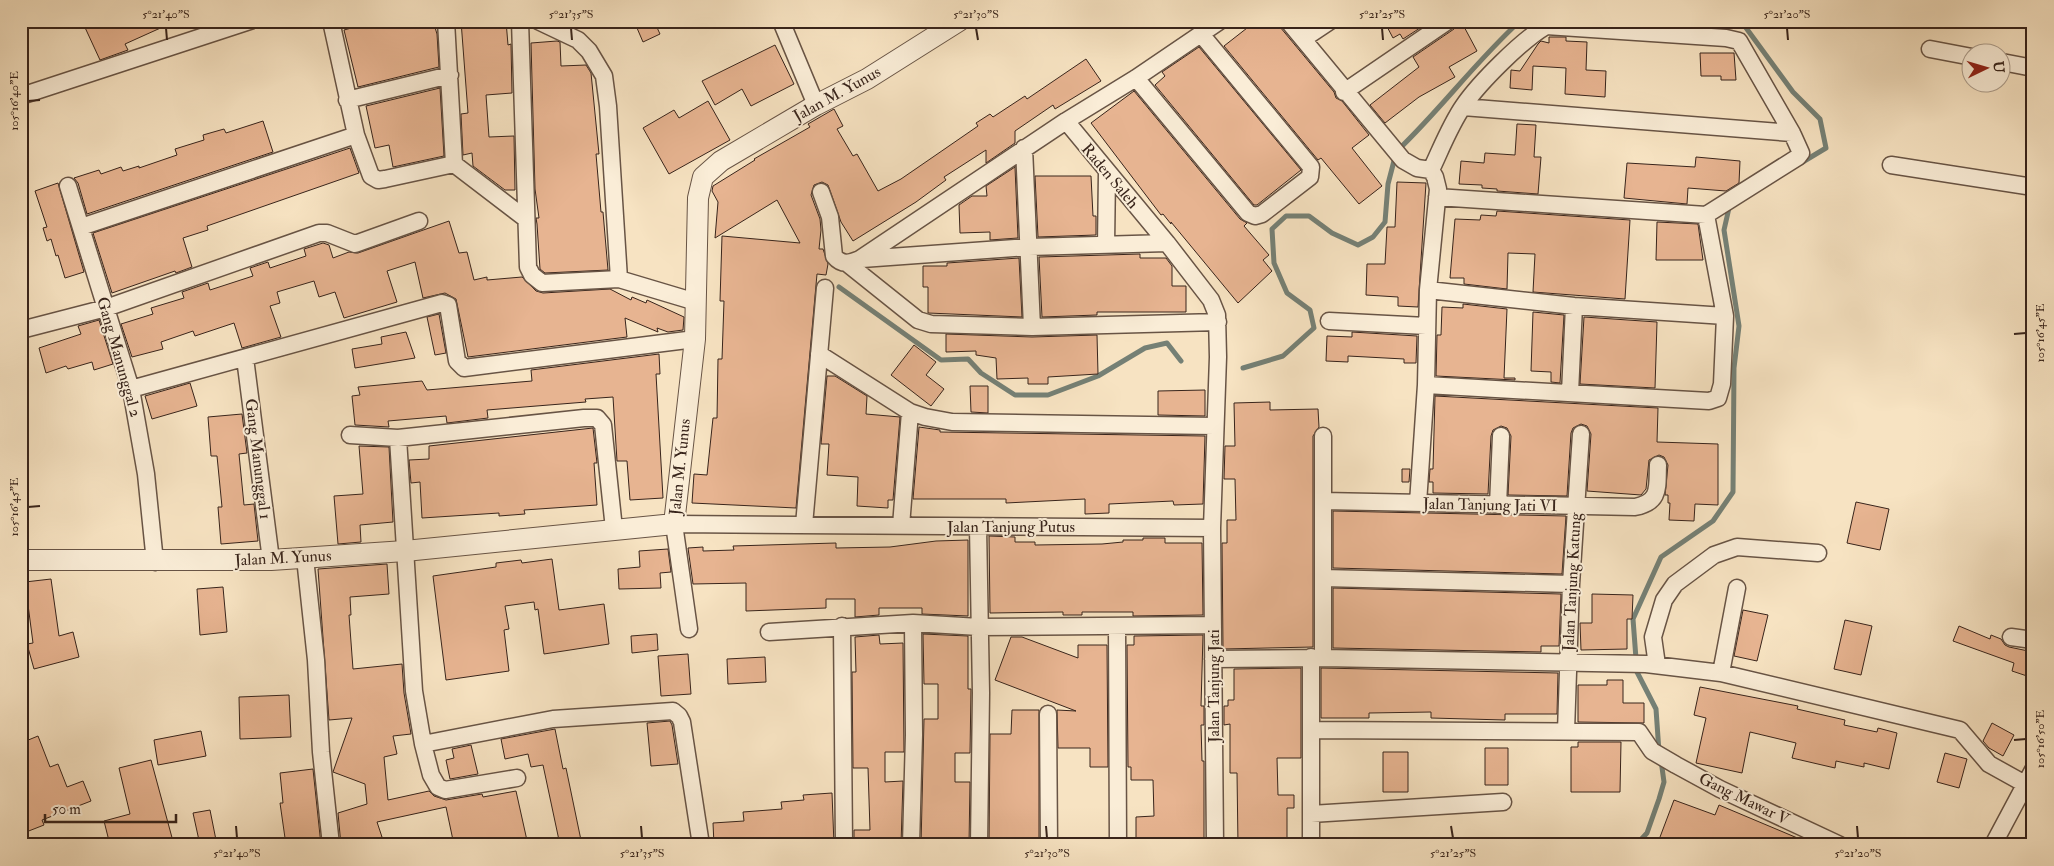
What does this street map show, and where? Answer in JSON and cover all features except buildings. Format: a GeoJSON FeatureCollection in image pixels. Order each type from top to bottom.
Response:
{"type":"FeatureCollection","features":[{"type":"Feature","properties":{"kind":"street"},"geometry":{"type":"LineString","coordinates":[[21,96],[250,21]]}},
{"type":"Feature","properties":{"kind":"street"},"geometry":{"type":"LineString","coordinates":[[331,21],[347,100],[368,172],[378,180],[454,164],[526,219]]}},
{"type":"Feature","properties":{"kind":"street"},"geometry":{"type":"LineString","coordinates":[[446,21],[454,164]]}},
{"type":"Feature","properties":{"kind":"street"},"geometry":{"type":"LineString","coordinates":[[520,21],[528,267],[536,280],[542,283],[619,279],[696,302]]}},
{"type":"Feature","properties":{"kind":"street"},"geometry":{"type":"LineString","coordinates":[[538,21],[578,40],[589,52],[604,76],[608,106],[619,279]]}},
{"type":"Feature","properties":{"kind":"street"},"geometry":{"type":"LineString","coordinates":[[781,21],[816,105]]}},
{"type":"Feature","properties":{"kind":"street","name":"Jalan M. Yunus"},"geometry":{"type":"LineString","coordinates":[[21,560],[155,562],[271,560],[405,551],[674,524],[695,339],[698,198],[703,177],[721,161],[816,105],[867,79],[959,21]]}},
{"type":"Feature","properties":{"kind":"street"},"geometry":{"type":"LineString","coordinates":[[854,262],[1024,148],[1136,78],[1220,21]]}},
{"type":"Feature","properties":{"kind":"street"},"geometry":{"type":"LineString","coordinates":[[1288,21],[1344,92],[1403,160],[1413,166],[1431,170],[1435,177],[1437,197],[1428,290],[1426,385],[1418,503]]}},
{"type":"Feature","properties":{"kind":"street"},"geometry":{"type":"LineString","coordinates":[[1303,39],[1330,21]]}},
{"type":"Feature","properties":{"kind":"street"},"geometry":{"type":"LineString","coordinates":[[1344,92],[1448,21]]}},
{"type":"Feature","properties":{"kind":"street"},"geometry":{"type":"LineString","coordinates":[[1431,170],[1463,106],[1478,87],[1519,47],[1546,26],[1736,39],[1743,46],[1801,151],[1798,157],[1706,215],[1437,197]]}},
{"type":"Feature","properties":{"kind":"street"},"geometry":{"type":"LineString","coordinates":[[1136,78],[1248,213],[1255,216],[1262,214],[1310,177],[1311,167],[1202,34]]}},
{"type":"Feature","properties":{"kind":"street"},"geometry":{"type":"LineString","coordinates":[[1930,49],[1962,55]]}},
{"type":"Feature","properties":{"kind":"street"},"geometry":{"type":"LineString","coordinates":[[2012,64],[2033,68]]}},
{"type":"Feature","properties":{"kind":"street"},"geometry":{"type":"LineString","coordinates":[[347,100],[450,75]]}},
{"type":"Feature","properties":{"kind":"street"},"geometry":{"type":"LineString","coordinates":[[1463,106],[1792,133]]}},
{"type":"Feature","properties":{"kind":"street","name":"Raden Saleh"},"geometry":{"type":"LineString","coordinates":[[1066,121],[1167,243],[1211,300],[1218,322],[1214,426]]}},
{"type":"Feature","properties":{"kind":"street"},"geometry":{"type":"LineString","coordinates":[[81,227],[356,135]]}},
{"type":"Feature","properties":{"kind":"street"},"geometry":{"type":"LineString","coordinates":[[1024,148],[1032,327]]}},
{"type":"Feature","properties":{"kind":"street"},"geometry":{"type":"LineString","coordinates":[[1891,165],[2033,187]]}},
{"type":"Feature","properties":{"kind":"street"},"geometry":{"type":"LineString","coordinates":[[1106,245],[1108,173]]}},
{"type":"Feature","properties":{"kind":"street","name":"Gang Manunggal 2"},"geometry":{"type":"LineString","coordinates":[[68,186],[131,389],[146,474],[155,562]]}},
{"type":"Feature","properties":{"kind":"street"},"geometry":{"type":"LineString","coordinates":[[821,192],[830,217],[834,256],[839,261],[854,262],[1029,247],[1167,243]]}},
{"type":"Feature","properties":{"kind":"street"},"geometry":{"type":"LineString","coordinates":[[1426,385],[1715,399],[1719,396],[1722,384],[1725,316],[1706,215]]}},
{"type":"Feature","properties":{"kind":"street"},"geometry":{"type":"LineString","coordinates":[[21,330],[106,308],[319,234],[327,233],[355,244],[419,221]]}},
{"type":"Feature","properties":{"kind":"street"},"geometry":{"type":"LineString","coordinates":[[854,262],[918,320],[925,323],[1032,327],[1218,322]]}},
{"type":"Feature","properties":{"kind":"street"},"geometry":{"type":"LineString","coordinates":[[804,525],[825,288]]}},
{"type":"Feature","properties":{"kind":"street"},"geometry":{"type":"LineString","coordinates":[[1428,290],[1574,306],[1725,316]]}},
{"type":"Feature","properties":{"kind":"street"},"geometry":{"type":"LineString","coordinates":[[131,389],[442,303],[448,305],[457,361],[464,368],[695,339]]}},
{"type":"Feature","properties":{"kind":"street"},"geometry":{"type":"LineString","coordinates":[[1570,393],[1574,306]]}},
{"type":"Feature","properties":{"kind":"street"},"geometry":{"type":"LineString","coordinates":[[1329,320],[1426,326]]}},
{"type":"Feature","properties":{"kind":"street"},"geometry":{"type":"LineString","coordinates":[[819,354],[910,412],[952,422],[1214,426],[1212,528]]}},
{"type":"Feature","properties":{"kind":"street","name":"Gang Manunggal 1"},"geometry":{"type":"LineString","coordinates":[[245,358],[271,560]]}},
{"type":"Feature","properties":{"kind":"street"},"geometry":{"type":"LineString","coordinates":[[901,526],[910,412]]}},
{"type":"Feature","properties":{"kind":"street"},"geometry":{"type":"LineString","coordinates":[[350,435],[398,438],[597,418],[603,425],[614,529]]}},
{"type":"Feature","properties":{"kind":"street","name":"Jalan Tanjung Katung"},"geometry":{"type":"LineString","coordinates":[[1566,731],[1567,662],[1581,434]]}},
{"type":"Feature","properties":{"kind":"street"},"geometry":{"type":"LineString","coordinates":[[1311,845],[1312,730],[1323,578],[1323,436]]}},
{"type":"Feature","properties":{"kind":"street"},"geometry":{"type":"LineString","coordinates":[[1498,505],[1501,436]]}},
{"type":"Feature","properties":{"kind":"street"},"geometry":{"type":"LineString","coordinates":[[398,438],[414,691],[431,775],[438,787],[445,790],[517,778]]}},
{"type":"Feature","properties":{"kind":"street","name":"Jalan Tanjung Jati VI"},"geometry":{"type":"LineString","coordinates":[[1324,501],[1636,508],[1654,500],[1658,465]]}},
{"type":"Feature","properties":{"kind":"street"},"geometry":{"type":"LineString","coordinates":[[674,524],[689,629]]}},
{"type":"Feature","properties":{"kind":"street","name":"Jalan Tanjung Putus"},"geometry":{"type":"LineString","coordinates":[[674,524],[1212,528]]}},
{"type":"Feature","properties":{"kind":"street"},"geometry":{"type":"LineString","coordinates":[[978,527],[979,845]]}},
{"type":"Feature","properties":{"kind":"street","name":"Jalan Tanjung Jati"},"geometry":{"type":"LineString","coordinates":[[1212,528],[1215,845]]}},
{"type":"Feature","properties":{"kind":"street"},"geometry":{"type":"LineString","coordinates":[[1651,664],[1653,638],[1664,600],[1675,584],[1714,555],[1737,547],[1818,553]]}},
{"type":"Feature","properties":{"kind":"street"},"geometry":{"type":"LineString","coordinates":[[304,558],[316,660],[321,752],[331,845]]}},
{"type":"Feature","properties":{"kind":"street"},"geometry":{"type":"LineString","coordinates":[[1323,578],[1571,584]]}},
{"type":"Feature","properties":{"kind":"street"},"geometry":{"type":"LineString","coordinates":[[1721,673],[1737,588]]}},
{"type":"Feature","properties":{"kind":"street"},"geometry":{"type":"LineString","coordinates":[[911,845],[914,735],[913,623]]}},
{"type":"Feature","properties":{"kind":"street"},"geometry":{"type":"LineString","coordinates":[[769,632],[913,623],[979,627],[1213,625]]}},
{"type":"Feature","properties":{"kind":"street"},"geometry":{"type":"LineString","coordinates":[[842,626],[844,845]]}},
{"type":"Feature","properties":{"kind":"street"},"geometry":{"type":"LineString","coordinates":[[1117,626],[1118,845]]}},
{"type":"Feature","properties":{"kind":"street"},"geometry":{"type":"LineString","coordinates":[[2011,637],[2033,640]]}},
{"type":"Feature","properties":{"kind":"street"},"geometry":{"type":"LineString","coordinates":[[1213,659],[1317,658],[1651,664],[1721,673],[1960,730],[1989,764],[2029,777],[1993,845]]}},
{"type":"Feature","properties":{"kind":"street"},"geometry":{"type":"LineString","coordinates":[[424,744],[553,718],[673,711],[682,722],[701,845]]}},
{"type":"Feature","properties":{"kind":"street"},"geometry":{"type":"LineString","coordinates":[[1048,714],[1049,845]]}},
{"type":"Feature","properties":{"kind":"street"},"geometry":{"type":"LineString","coordinates":[[1312,730],[1566,731]]}},
{"type":"Feature","properties":{"kind":"street","name":"Gang Mawar V"},"geometry":{"type":"LineString","coordinates":[[1566,731],[1639,732],[1652,751],[1676,765],[1720,789],[1840,845]]}},
{"type":"Feature","properties":{"kind":"street"},"geometry":{"type":"LineString","coordinates":[[1311,814],[1503,802]]}},
{"type":"Feature","properties":{"kind":"waterway"},"geometry":{"type":"LineString","coordinates":[[1398,150],[1488,52],[1520,21]]}},
{"type":"Feature","properties":{"kind":"waterway"},"geometry":{"type":"LineString","coordinates":[[1741,21],[1793,92],[1820,119],[1826,148],[1801,163]]}},
{"type":"Feature","properties":{"kind":"waterway"},"geometry":{"type":"LineString","coordinates":[[1243,368],[1283,356],[1314,328],[1310,310],[1287,293],[1274,263],[1272,229],[1286,216],[1309,216],[1332,233],[1358,245],[1373,237],[1385,222],[1388,184],[1395,157]]}},
{"type":"Feature","properties":{"kind":"waterway"},"geometry":{"type":"LineString","coordinates":[[1659,752],[1656,709],[1637,672],[1633,619],[1661,557],[1713,521],[1733,492],[1734,368],[1739,326],[1724,230],[1729,208],[1732,206]]}},
{"type":"Feature","properties":{"kind":"waterway"},"geometry":{"type":"LineString","coordinates":[[839,287],[941,360],[968,359],[981,373],[1015,395],[1048,395],[1098,376],[1145,348],[1167,343],[1181,361]]}},
{"type":"Feature","properties":{"kind":"waterway"},"geometry":{"type":"LineString","coordinates":[[1636,845],[1647,833],[1659,799],[1664,782],[1661,760]]}}]}
